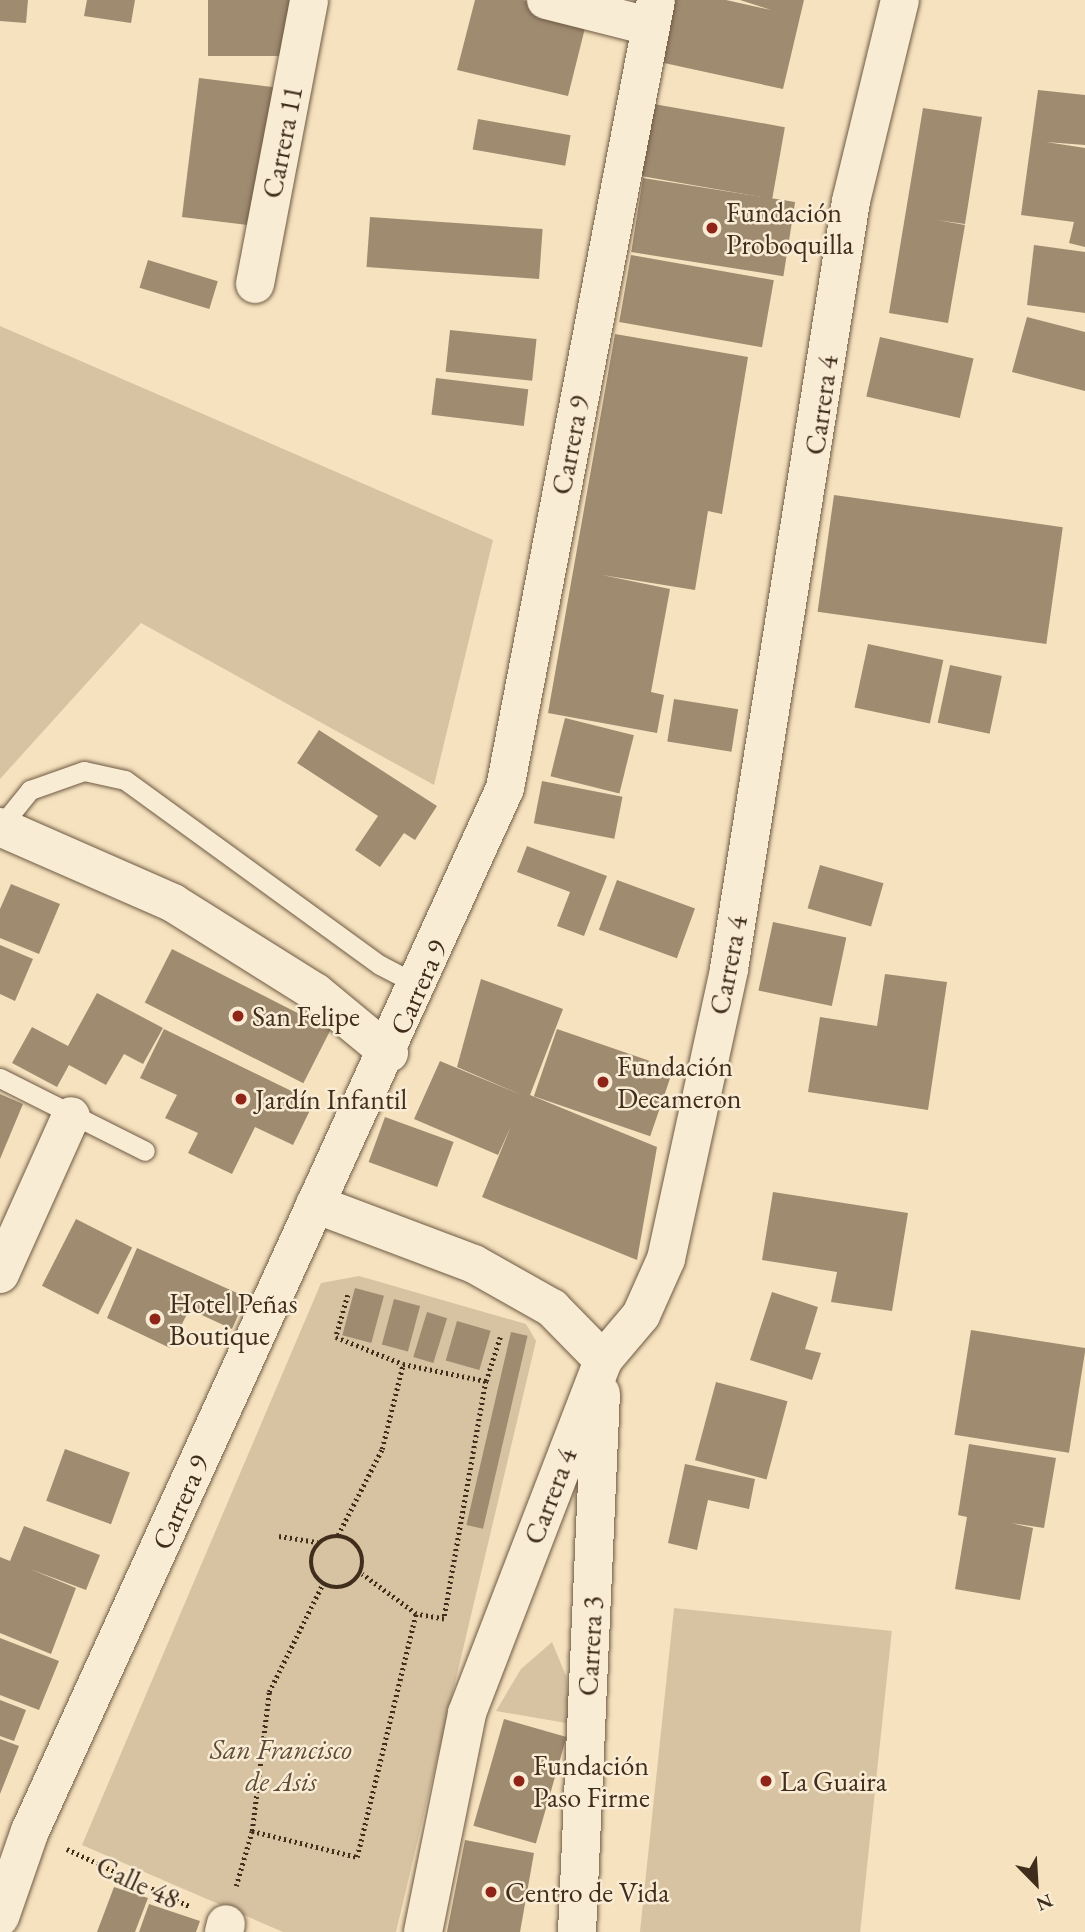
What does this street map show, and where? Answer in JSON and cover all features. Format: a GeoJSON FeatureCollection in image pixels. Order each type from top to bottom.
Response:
{"type":"FeatureCollection","features":[{"type":"Feature","properties":{"kind":"street","name":"Carrera 11"},"geometry":{"type":"LineString","coordinates":[[255,284],[309,0]]}},
{"type":"Feature","properties":{"kind":"street"},"geometry":{"type":"LineString","coordinates":[[546,0],[652,13]]}},
{"type":"Feature","properties":{"kind":"street","name":"Carrera 4"},"geometry":{"type":"LineString","coordinates":[[423,1932],[467,1713],[603,1360],[641,1315],[666,1259],[729,968],[851,201],[900,0]]}},
{"type":"Feature","properties":{"kind":"street","name":"Carrera 9"},"geometry":{"type":"LineString","coordinates":[[0,1917],[16,1849],[314,1204],[420,986],[505,788],[652,13]]}},
{"type":"Feature","properties":{"kind":"street"},"geometry":{"type":"LineString","coordinates":[[0,827],[173,904],[315,992],[389,1053]]}},
{"type":"Feature","properties":{"kind":"street"},"geometry":{"type":"LineString","coordinates":[[0,1274],[71,1116]]}},
{"type":"Feature","properties":{"kind":"street"},"geometry":{"type":"LineString","coordinates":[[314,1204],[474,1264],[552,1307],[603,1360]]}},
{"type":"Feature","properties":{"kind":"street","name":"Carrera 3"},"geometry":{"type":"LineString","coordinates":[[577,1932],[603,1360]]}},
{"type":"Feature","properties":{"kind":"lane"},"geometry":{"type":"LineString","coordinates":[[0,827],[30,790],[84,771],[125,780],[380,965],[420,986]]}},
{"type":"Feature","properties":{"kind":"lane"},"geometry":{"type":"LineString","coordinates":[[0,1078],[145,1151]]}},
{"type":"Feature","properties":{"kind":"path"},"geometry":{"type":"LineString","coordinates":[[348,1295],[336,1337],[403,1364],[486,1381]]}},
{"type":"Feature","properties":{"kind":"path"},"geometry":{"type":"LineString","coordinates":[[362,1574],[416,1614],[444,1619],[486,1381],[501,1334]]}},
{"type":"Feature","properties":{"kind":"path"},"geometry":{"type":"LineString","coordinates":[[338,1535],[382,1449],[403,1364]]}},
{"type":"Feature","properties":{"kind":"path"},"geometry":{"type":"LineString","coordinates":[[279,1535],[318,1542],[338,1535],[354,1540],[364,1554],[362,1574],[344,1589],[322,1585],[312,1573],[310,1555],[318,1542]]}},
{"type":"Feature","properties":{"kind":"path"},"geometry":{"type":"LineString","coordinates":[[225,1928],[251,1831],[269,1692],[322,1585]]}},
{"type":"Feature","properties":{"kind":"path"},"geometry":{"type":"LineString","coordinates":[[251,1831],[357,1857],[416,1614]]}},
{"type":"Feature","properties":{"kind":"path","name":"Calle 48"},"geometry":{"type":"LineString","coordinates":[[16,1849],[225,1928]]}},
{"type":"Feature","properties":{"kind":"green space"},"geometry":{"type":"Polygon","coordinates":[[[0,326],[493,540],[434,785],[141,623],[0,779],[0,326]]]}},
{"type":"Feature","properties":{"kind":"green space","name":"San Francisco de Asis"},"geometry":{"type":"Polygon","coordinates":[[[359,1276],[526,1324],[536,1341],[396,1932],[283,1932],[82,1845],[321,1283],[359,1276]]]}},
{"type":"Feature","properties":{"kind":"green space","name":"La Guaira"},"geometry":{"type":"Polygon","coordinates":[[[674,1608],[892,1631],[860,1932],[640,1932],[674,1608]]]}},
{"type":"Feature","properties":{"kind":"green space"},"geometry":{"type":"Polygon","coordinates":[[[552,1642],[566,1676],[572,1724],[496,1711],[521,1669],[552,1642]]]}},
{"type":"Feature","properties":{"kind":"building"},"geometry":{"type":"Polygon","coordinates":[[[0,0],[28,0],[26,23],[0,21],[0,0]]]}},
{"type":"Feature","properties":{"kind":"building"},"geometry":{"type":"Polygon","coordinates":[[[87,0],[135,0],[131,23],[84,16],[87,0]]]}},
{"type":"Feature","properties":{"kind":"building"},"geometry":{"type":"Polygon","coordinates":[[[208,0],[298,0],[298,56],[208,56],[208,0]]]}},
{"type":"Feature","properties":{"kind":"building"},"geometry":{"type":"Polygon","coordinates":[[[475,0],[523,0],[588,16],[568,96],[457,70],[475,0]]]}},
{"type":"Feature","properties":{"kind":"building"},"geometry":{"type":"Polygon","coordinates":[[[669,0],[726,0],[771,10],[740,0],[804,0],[783,89],[655,61],[669,0]]]}},
{"type":"Feature","properties":{"kind":"building"},"geometry":{"type":"Polygon","coordinates":[[[199,78],[276,88],[259,226],[182,217],[199,78]]]}},
{"type":"Feature","properties":{"kind":"building"},"geometry":{"type":"Polygon","coordinates":[[[1038,90],[1085,95],[1085,145],[1046,142],[1085,148],[1085,247],[1069,243],[1074,222],[1021,215],[1038,90]]]}},
{"type":"Feature","properties":{"kind":"building"},"geometry":{"type":"Polygon","coordinates":[[[648,103],[785,127],[772,199],[635,175],[648,103]]]}},
{"type":"Feature","properties":{"kind":"building"},"geometry":{"type":"Polygon","coordinates":[[[923,108],[982,117],[965,224],[937,220],[965,225],[948,323],[889,313],[923,108]]]}},
{"type":"Feature","properties":{"kind":"building"},"geometry":{"type":"Polygon","coordinates":[[[478,119],[571,135],[565,166],[473,150],[478,119]]]}},
{"type":"Feature","properties":{"kind":"building","name":"Fundación Proboquilla"},"geometry":{"type":"Polygon","coordinates":[[[643,178],[795,202],[783,276],[631,252],[643,178]]]}},
{"type":"Feature","properties":{"kind":"building"},"geometry":{"type":"Polygon","coordinates":[[[370,217],[543,229],[539,279],[367,267],[370,217]]]}},
{"type":"Feature","properties":{"kind":"building"},"geometry":{"type":"Polygon","coordinates":[[[1034,245],[1085,252],[1085,313],[1027,305],[1034,245]]]}},
{"type":"Feature","properties":{"kind":"building"},"geometry":{"type":"Polygon","coordinates":[[[631,255],[774,280],[762,347],[619,322],[631,255]]]}},
{"type":"Feature","properties":{"kind":"building"},"geometry":{"type":"Polygon","coordinates":[[[148,260],[218,281],[209,309],[140,288],[148,260]]]}},
{"type":"Feature","properties":{"kind":"building"},"geometry":{"type":"Polygon","coordinates":[[[1027,317],[1085,332],[1085,391],[1012,372],[1027,317]]]}},
{"type":"Feature","properties":{"kind":"building"},"geometry":{"type":"Polygon","coordinates":[[[450,330],[537,339],[532,381],[446,372],[450,330]]]}},
{"type":"Feature","properties":{"kind":"building"},"geometry":{"type":"Polygon","coordinates":[[[615,334],[748,357],[722,514],[708,511],[695,590],[602,575],[670,589],[651,692],[664,695],[657,733],[548,713],[615,334]]]}},
{"type":"Feature","properties":{"kind":"building"},"geometry":{"type":"Polygon","coordinates":[[[880,337],[974,359],[960,418],[866,396],[880,337]]]}},
{"type":"Feature","properties":{"kind":"building"},"geometry":{"type":"Polygon","coordinates":[[[436,378],[528,389],[524,426],[431,415],[436,378]]]}},
{"type":"Feature","properties":{"kind":"building"},"geometry":{"type":"Polygon","coordinates":[[[834,495],[1063,527],[1046,644],[818,612],[834,495]]]}},
{"type":"Feature","properties":{"kind":"building"},"geometry":{"type":"Polygon","coordinates":[[[868,644],[943,660],[930,724],[854,708],[868,644]]]}},
{"type":"Feature","properties":{"kind":"building"},"geometry":{"type":"Polygon","coordinates":[[[950,665],[1002,676],[990,734],[938,723],[950,665]]]}},
{"type":"Feature","properties":{"kind":"building"},"geometry":{"type":"Polygon","coordinates":[[[674,699],[738,709],[731,752],[667,741],[674,699]]]}},
{"type":"Feature","properties":{"kind":"building"},"geometry":{"type":"Polygon","coordinates":[[[565,718],[634,735],[619,793],[550,776],[565,718]]]}},
{"type":"Feature","properties":{"kind":"building"},"geometry":{"type":"Polygon","coordinates":[[[319,730],[437,806],[415,840],[404,833],[380,867],[355,850],[378,816],[297,763],[319,730]]]}},
{"type":"Feature","properties":{"kind":"building"},"geometry":{"type":"Polygon","coordinates":[[[542,781],[622,797],[614,839],[534,823],[542,781]]]}},
{"type":"Feature","properties":{"kind":"building"},"geometry":{"type":"Polygon","coordinates":[[[527,846],[607,876],[584,936],[557,926],[570,892],[517,872],[527,846]]]}},
{"type":"Feature","properties":{"kind":"building"},"geometry":{"type":"Polygon","coordinates":[[[820,865],[883,883],[871,926],[808,908],[820,865]]]}},
{"type":"Feature","properties":{"kind":"building"},"geometry":{"type":"Polygon","coordinates":[[[617,880],[695,908],[677,958],[599,930],[617,880]]]}},
{"type":"Feature","properties":{"kind":"building"},"geometry":{"type":"Polygon","coordinates":[[[11,884],[60,904],[39,954],[0,938],[0,909],[11,884]]]}},
{"type":"Feature","properties":{"kind":"building"},"geometry":{"type":"Polygon","coordinates":[[[773,922],[846,938],[832,1006],[758,990],[773,922]]]}},
{"type":"Feature","properties":{"kind":"building"},"geometry":{"type":"Polygon","coordinates":[[[0,945],[33,959],[15,1001],[0,994],[0,945]]]}},
{"type":"Feature","properties":{"kind":"building","name":"San Felipe"},"geometry":{"type":"Polygon","coordinates":[[[172,949],[331,1030],[303,1083],[145,1002],[172,949]]]}},
{"type":"Feature","properties":{"kind":"building"},"geometry":{"type":"Polygon","coordinates":[[[885,974],[947,982],[928,1110],[808,1092],[820,1017],[877,1026],[885,974]]]}},
{"type":"Feature","properties":{"kind":"building"},"geometry":{"type":"Polygon","coordinates":[[[481,979],[563,1009],[530,1095],[657,1147],[637,1260],[482,1197],[511,1126],[498,1155],[414,1119],[440,1061],[524,1096],[457,1067],[481,979]]]}},
{"type":"Feature","properties":{"kind":"building"},"geometry":{"type":"Polygon","coordinates":[[[97,993],[163,1028],[143,1064],[124,1054],[106,1085],[69,1065],[57,1087],[12,1063],[32,1027],[68,1046],[97,993]]]}},
{"type":"Feature","properties":{"kind":"building","name":"Jardín Infantil"},"geometry":{"type":"Polygon","coordinates":[[[164,1029],[314,1102],[293,1145],[255,1127],[232,1174],[188,1153],[198,1133],[165,1118],[177,1095],[140,1078],[164,1029]]]}},
{"type":"Feature","properties":{"kind":"building","name":"Fundación Decameron"},"geometry":{"type":"Polygon","coordinates":[[[557,1029],[673,1069],[650,1136],[534,1096],[557,1029]]]}},
{"type":"Feature","properties":{"kind":"building"},"geometry":{"type":"Polygon","coordinates":[[[0,1094],[23,1104],[0,1159],[0,1094]]]}},
{"type":"Feature","properties":{"kind":"building"},"geometry":{"type":"Polygon","coordinates":[[[385,1117],[454,1142],[437,1187],[369,1162],[385,1117]]]}},
{"type":"Feature","properties":{"kind":"building"},"geometry":{"type":"Polygon","coordinates":[[[773,1192],[908,1213],[892,1311],[831,1302],[837,1272],[762,1260],[773,1192]]]}},
{"type":"Feature","properties":{"kind":"building"},"geometry":{"type":"Polygon","coordinates":[[[76,1219],[132,1248],[98,1314],[42,1286],[76,1219]]]}},
{"type":"Feature","properties":{"kind":"building"},"geometry":{"type":"Polygon","coordinates":[[[137,1248],[246,1297],[232,1329],[165,1298],[189,1310],[170,1348],[107,1318],[137,1248]]]}},
{"type":"Feature","properties":{"kind":"building"},"geometry":{"type":"Polygon","coordinates":[[[355,1288],[384,1296],[371,1343],[342,1335],[355,1288]]]}},
{"type":"Feature","properties":{"kind":"building"},"geometry":{"type":"Polygon","coordinates":[[[772,1292],[818,1307],[805,1349],[821,1353],[812,1380],[750,1360],[772,1292]]]}},
{"type":"Feature","properties":{"kind":"building"},"geometry":{"type":"Polygon","coordinates":[[[394,1299],[420,1306],[408,1351],[382,1344],[394,1299]]]}},
{"type":"Feature","properties":{"kind":"building"},"geometry":{"type":"Polygon","coordinates":[[[427,1312],[447,1318],[433,1363],[413,1357],[427,1312]]]}},
{"type":"Feature","properties":{"kind":"building"},"geometry":{"type":"Polygon","coordinates":[[[457,1321],[491,1331],[479,1370],[446,1360],[457,1321]]]}},
{"type":"Feature","properties":{"kind":"building"},"geometry":{"type":"Polygon","coordinates":[[[971,1330],[1085,1348],[1069,1453],[954,1435],[971,1330]]]}},
{"type":"Feature","properties":{"kind":"building"},"geometry":{"type":"Polygon","coordinates":[[[511,1332],[528,1336],[483,1529],[466,1525],[511,1332]]]}},
{"type":"Feature","properties":{"kind":"building"},"geometry":{"type":"Polygon","coordinates":[[[716,1382],[787,1401],[767,1479],[695,1460],[716,1382]]]}},
{"type":"Feature","properties":{"kind":"building"},"geometry":{"type":"Polygon","coordinates":[[[969,1444],[1056,1458],[1044,1528],[1011,1523],[1033,1528],[1020,1600],[955,1589],[967,1517],[958,1515],[969,1444]]]}},
{"type":"Feature","properties":{"kind":"building"},"geometry":{"type":"Polygon","coordinates":[[[65,1449],[130,1473],[111,1524],[46,1501],[65,1449]]]}},
{"type":"Feature","properties":{"kind":"building"},"geometry":{"type":"Polygon","coordinates":[[[685,1464],[755,1479],[749,1509],[708,1500],[697,1550],[668,1543],[685,1464]]]}},
{"type":"Feature","properties":{"kind":"building"},"geometry":{"type":"Polygon","coordinates":[[[24,1526],[100,1555],[86,1590],[30,1569],[76,1588],[51,1654],[0,1633],[0,1557],[10,1561],[24,1526]]]}},
{"type":"Feature","properties":{"kind":"building"},"geometry":{"type":"Polygon","coordinates":[[[0,1638],[59,1661],[39,1710],[0,1695],[0,1638]]]}},
{"type":"Feature","properties":{"kind":"building"},"geometry":{"type":"Polygon","coordinates":[[[0,1700],[26,1710],[14,1741],[0,1736],[0,1700]]]}},
{"type":"Feature","properties":{"kind":"building","name":"Fundación Paso Firme"},"geometry":{"type":"Polygon","coordinates":[[[504,1719],[566,1737],[536,1844],[473,1826],[504,1719]]]}},
{"type":"Feature","properties":{"kind":"building"},"geometry":{"type":"Polygon","coordinates":[[[0,1739],[19,1746],[0,1794],[0,1739]]]}},
{"type":"Feature","properties":{"kind":"building","name":"Centro de Vida"},"geometry":{"type":"Polygon","coordinates":[[[465,1840],[534,1853],[520,1932],[447,1932],[465,1840]]]}},
{"type":"Feature","properties":{"kind":"building"},"geometry":{"type":"Polygon","coordinates":[[[114,1887],[148,1898],[135,1932],[97,1932],[114,1887]]]}},
{"type":"Feature","properties":{"kind":"building"},"geometry":{"type":"Polygon","coordinates":[[[149,1904],[200,1921],[196,1932],[139,1932],[149,1904]]]}},
{"type":"Feature","properties":{"kind":"place","name":"Fundación Proboquilla"},"geometry":{"type":"Point","coordinates":[712,228]}},
{"type":"Feature","properties":{"kind":"place","name":"San Felipe"},"geometry":{"type":"Point","coordinates":[238,1016]}},
{"type":"Feature","properties":{"kind":"place","name":"Fundación Decameron"},"geometry":{"type":"Point","coordinates":[603,1082]}},
{"type":"Feature","properties":{"kind":"place","name":"Jardín Infantil"},"geometry":{"type":"Point","coordinates":[241,1099]}},
{"type":"Feature","properties":{"kind":"place","name":"Hotel Peñas Boutique"},"geometry":{"type":"Point","coordinates":[155,1319]}},
{"type":"Feature","properties":{"kind":"place","name":"Fundación Paso Firme"},"geometry":{"type":"Point","coordinates":[519,1781]}},
{"type":"Feature","properties":{"kind":"place","name":"La Guaira"},"geometry":{"type":"Point","coordinates":[766,1781]}},
{"type":"Feature","properties":{"kind":"place","name":"Centro de Vida"},"geometry":{"type":"Point","coordinates":[491,1892]}}]}
